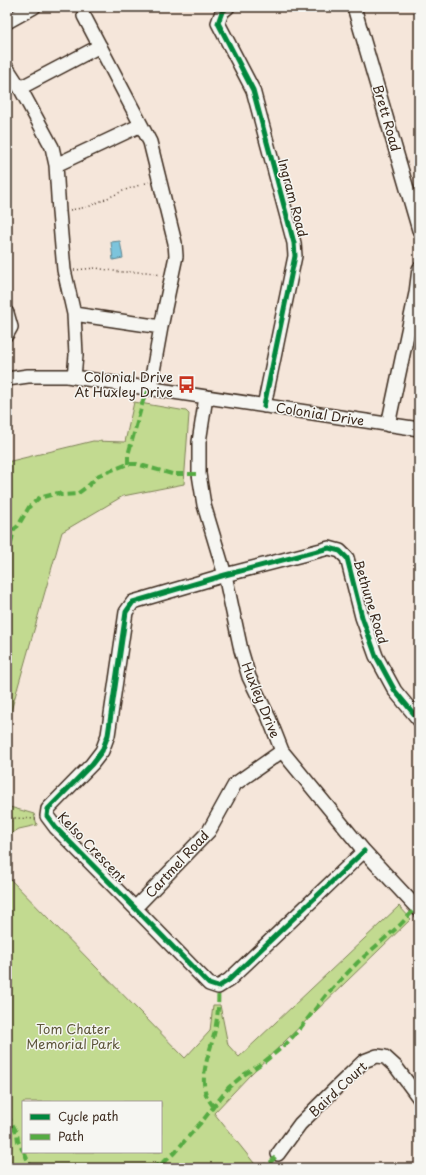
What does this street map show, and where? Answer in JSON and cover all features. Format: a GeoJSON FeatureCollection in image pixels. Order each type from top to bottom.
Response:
{"type":"FeatureCollection","features":[{"type":"Feature","properties":{"kind":"street"},"geometry":{"type":"LineString","coordinates":[[7,22],[34,7]]}},
{"type":"Feature","properties":{"kind":"street","name":"Ingram Road"},"geometry":{"type":"LineString","coordinates":[[228,7],[222,12],[218,24],[252,90],[294,243],[295,256],[264,406]]}},
{"type":"Feature","properties":{"kind":"street","name":"Brett Road"},"geometry":{"type":"LineString","coordinates":[[354,7],[419,230]]}},
{"type":"Feature","properties":{"kind":"street"},"geometry":{"type":"LineString","coordinates":[[84,16],[150,142],[175,243],[176,256],[150,388]]}},
{"type":"Feature","properties":{"kind":"street"},"geometry":{"type":"LineString","coordinates":[[20,88],[100,46]]}},
{"type":"Feature","properties":{"kind":"street"},"geometry":{"type":"LineString","coordinates":[[7,68],[20,88],[52,147],[56,165],[64,270],[74,314],[76,356],[74,377]]}},
{"type":"Feature","properties":{"kind":"street"},"geometry":{"type":"LineString","coordinates":[[56,165],[141,125]]}},
{"type":"Feature","properties":{"kind":"street"},"geometry":{"type":"LineString","coordinates":[[388,425],[417,294],[419,269]]}},
{"type":"Feature","properties":{"kind":"street"},"geometry":{"type":"LineString","coordinates":[[7,313],[11,327],[7,334]]}},
{"type":"Feature","properties":{"kind":"street"},"geometry":{"type":"LineString","coordinates":[[74,314],[161,327]]}},
{"type":"Feature","properties":{"kind":"street","name":"Colonial Drive"},"geometry":{"type":"LineString","coordinates":[[7,379],[51,375],[74,377],[419,430]]}},
{"type":"Feature","properties":{"kind":"street","name":"Huxley Drive"},"geometry":{"type":"LineString","coordinates":[[206,397],[199,442],[199,474],[204,506],[225,576],[241,650],[249,677],[269,718],[282,751],[364,851],[418,907]]}},
{"type":"Feature","properties":{"kind":"street","name":"Bethune Road"},"geometry":{"type":"LineString","coordinates":[[225,576],[329,548],[340,552],[347,558],[362,617],[376,656],[395,691],[419,720]]}},
{"type":"Feature","properties":{"kind":"street","name":"Kelso Crescent"},"geometry":{"type":"LineString","coordinates":[[225,576],[133,602],[126,612],[108,735],[102,751],[92,764],[48,809],[47,816],[56,828],[209,984],[218,986],[229,980],[364,851]]}},
{"type":"Feature","properties":{"kind":"street","name":"Cartmel Road"},"geometry":{"type":"LineString","coordinates":[[135,908],[209,831],[235,784],[282,751]]}},
{"type":"Feature","properties":{"kind":"street","name":"Baird Court"},"geometry":{"type":"LineString","coordinates":[[278,1154],[300,1124],[333,1091],[364,1062],[377,1056],[385,1057],[396,1067],[419,1098]]}},
{"type":"Feature","properties":{"kind":"path"},"geometry":{"type":"LineString","coordinates":[[59,212],[88,207],[125,190],[160,178]]}},
{"type":"Feature","properties":{"kind":"path"},"geometry":{"type":"LineString","coordinates":[[64,270],[96,268],[120,272],[148,272],[172,277]]}},
{"type":"Feature","properties":{"kind":"path"},"geometry":{"type":"LineString","coordinates":[[7,816],[36,820],[47,816]]}},
{"type":"Feature","properties":{"kind":"path"},"geometry":{"type":"LineString","coordinates":[[7,824],[14,818]]}},
{"type":"Feature","properties":{"kind":"green space"},"geometry":{"type":"Polygon","coordinates":[[[134,402],[186,411],[189,414],[184,484],[123,496],[62,532],[7,725],[7,462],[93,441],[125,442],[134,402]]]}},
{"type":"Feature","properties":{"kind":"green space"},"geometry":{"type":"Polygon","coordinates":[[[7,804],[10,807],[34,814],[37,825],[19,829],[7,836],[7,804]]]}},
{"type":"Feature","properties":{"kind":"green space","name":"Tom Chater Memorial Park"},"geometry":{"type":"Polygon","coordinates":[[[7,876],[185,1058],[210,1031],[213,1005],[220,1005],[228,1045],[239,1057],[399,906],[411,919],[250,1075],[214,1113],[258,1168],[7,1168],[7,876]]]}},
{"type":"Feature","properties":{"kind":"water"},"geometry":{"type":"Polygon","coordinates":[[[120,241],[123,258],[113,260],[111,242],[120,241]]]}},
{"type":"Feature","properties":{"kind":"marked path"},"geometry":{"type":"LineString","coordinates":[[128,464],[128,455],[143,401],[150,388]]}},
{"type":"Feature","properties":{"kind":"marked path"},"geometry":{"type":"LineString","coordinates":[[7,554],[9,553],[14,529],[18,526],[29,507],[39,498],[58,493],[61,495],[77,494],[99,475],[128,464],[137,464],[172,474],[199,474]]}},
{"type":"Feature","properties":{"kind":"marked path"},"geometry":{"type":"LineString","coordinates":[[152,1168],[168,1159],[175,1152],[204,1119],[229,1087],[285,1045],[327,994],[358,962],[400,925],[417,907]]}},
{"type":"Feature","properties":{"kind":"marked path"},"geometry":{"type":"LineString","coordinates":[[214,1107],[207,1097],[204,1080],[206,1063],[217,1019],[218,987]]}},
{"type":"Feature","properties":{"kind":"marked path"},"geometry":{"type":"LineString","coordinates":[[7,1114],[17,1133],[18,1141],[22,1149]]}},
{"type":"Feature","properties":{"kind":"marked path"},"geometry":{"type":"LineString","coordinates":[[24,1153],[31,1168]]}},
{"type":"Feature","properties":{"kind":"marked path"},"geometry":{"type":"LineString","coordinates":[[259,1168],[271,1162],[278,1154]]}},
{"type":"Feature","properties":{"kind":"marked path"},"geometry":{"type":"LineString","coordinates":[[161,1162],[169,1168]]}},
{"type":"Feature","properties":{"kind":"cycle path"},"geometry":{"type":"LineString","coordinates":[[228,7],[222,12],[218,23],[253,90],[294,243],[295,256],[264,406]]}},
{"type":"Feature","properties":{"kind":"cycle path"},"geometry":{"type":"LineString","coordinates":[[364,851],[229,980],[218,987],[209,984],[56,828],[47,816],[48,809],[92,764],[102,751],[108,735],[126,612],[133,602],[225,575],[329,548],[340,551],[347,558],[362,617],[376,656],[395,691],[419,720]]}},
{"type":"Feature","properties":{"kind":"place","name":"Colonial Drive At Huxley Drive"},"geometry":{"type":"Point","coordinates":[186,384]}}]}
